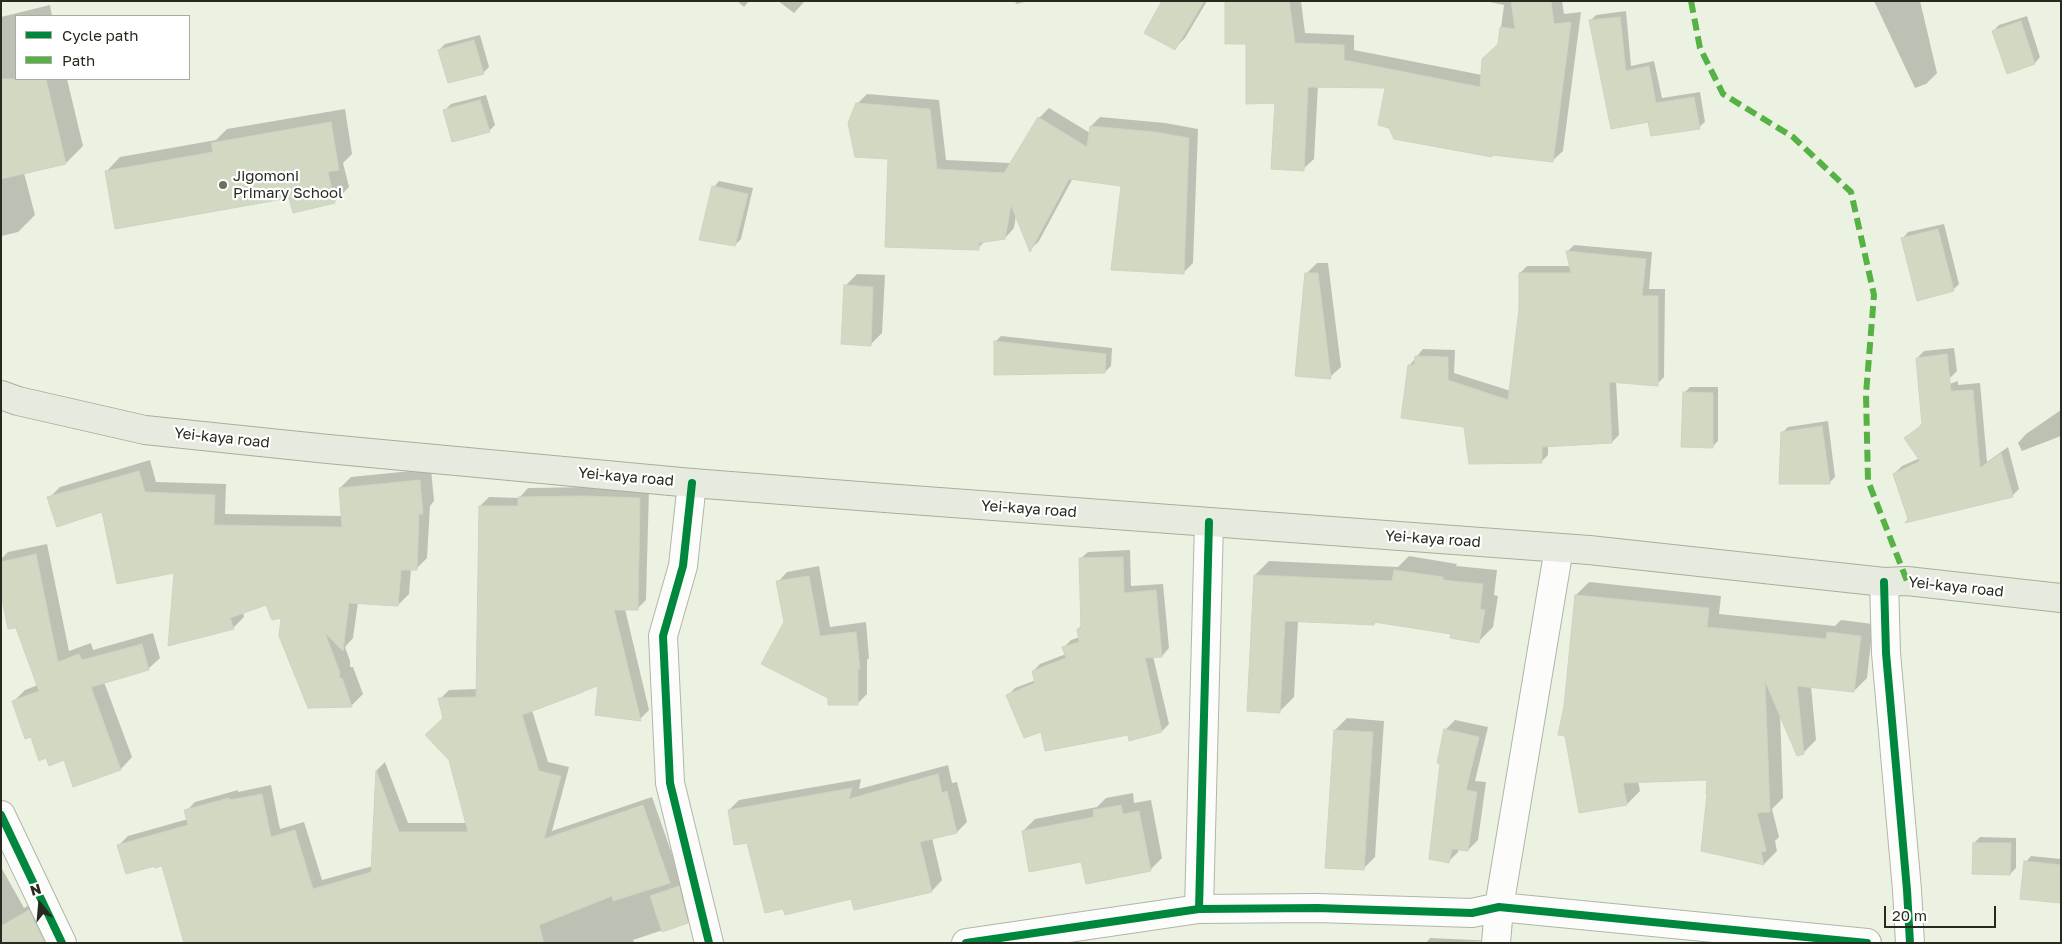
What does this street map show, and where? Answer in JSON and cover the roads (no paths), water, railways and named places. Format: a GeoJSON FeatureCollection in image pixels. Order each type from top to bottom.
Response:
{"type":"FeatureCollection","features":[{"type":"Feature","properties":{"kind":"main road","name":"Yei-kaya road"},"geometry":{"type":"LineString","coordinates":[[1,395],[18,401],[145,430],[692,483],[1559,548],[1884,582],[1906,581],[2061,598]]}},
{"type":"Feature","properties":{"kind":"street"},"geometry":{"type":"LineString","coordinates":[[692,483],[683,566],[663,636],[670,783],[709,943]]}},
{"type":"Feature","properties":{"kind":"street"},"geometry":{"type":"LineString","coordinates":[[1199,909],[1210,522]]}},
{"type":"Feature","properties":{"kind":"street"},"geometry":{"type":"LineString","coordinates":[[1496,943],[1499,907],[1559,548]]}},
{"type":"Feature","properties":{"kind":"street"},"geometry":{"type":"LineString","coordinates":[[1884,582],[1886,653],[1908,890],[1910,943]]}},
{"type":"Feature","properties":{"kind":"street"},"geometry":{"type":"LineString","coordinates":[[1,815],[62,943]]}},
{"type":"Feature","properties":{"kind":"street"},"geometry":{"type":"LineString","coordinates":[[966,943],[1199,909],[1317,908],[1472,913],[1499,907],[1867,943]]}},
{"type":"Feature","properties":{"kind":"place","name":"Jigomoni Primary School"},"geometry":{"type":"Point","coordinates":[223,185]}}]}
